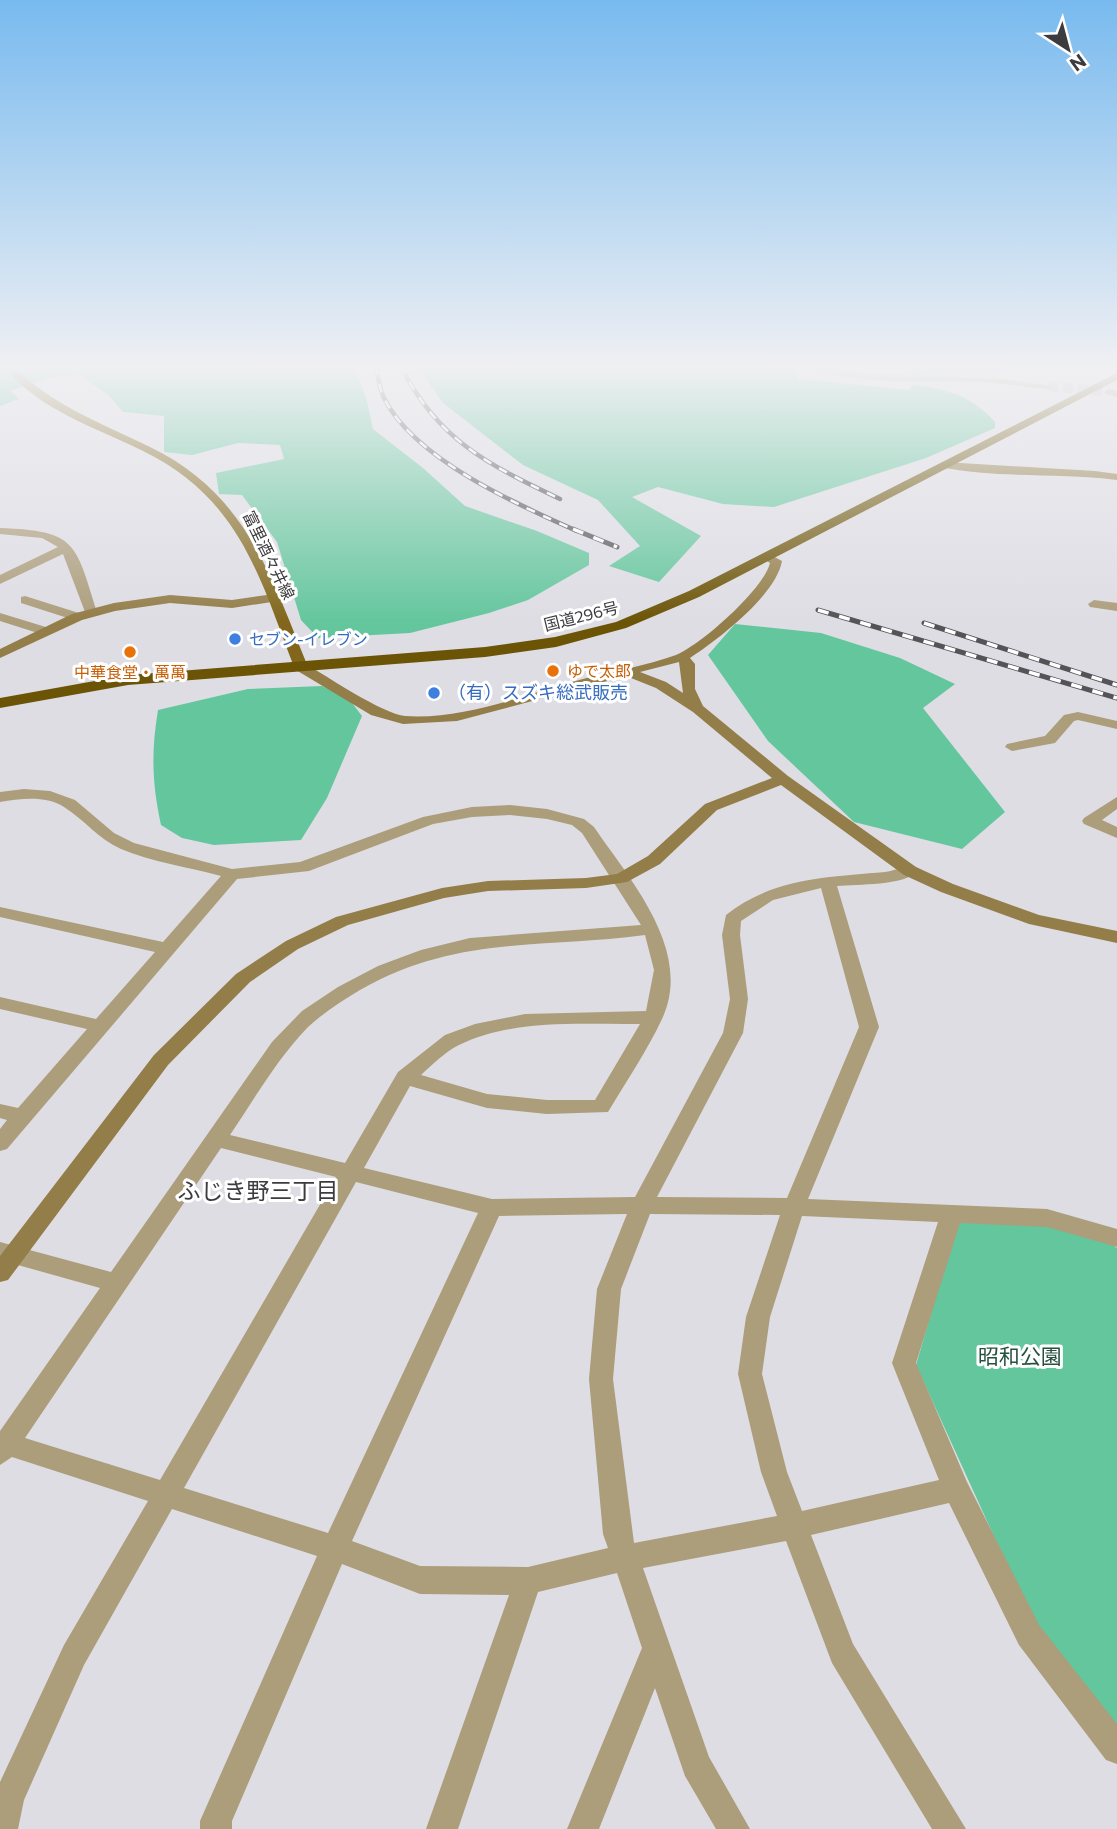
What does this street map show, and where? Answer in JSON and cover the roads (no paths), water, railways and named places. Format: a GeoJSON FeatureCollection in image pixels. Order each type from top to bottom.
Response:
{"type":"FeatureCollection","features":[{"type":"Feature","properties":{"kind":"highway","name":"国道296号"},"geometry":{"type":"LineString","coordinates":[[0,703],[128,680],[485,652],[590,634],[656,611],[971,451]]}},
{"type":"Feature","properties":{"kind":"main road","name":"富里酒々井線"},"geometry":{"type":"LineString","coordinates":[[150,451],[194,476],[220,500],[241,527],[274,598],[301,667]]}},
{"type":"Feature","properties":{"kind":"street"},"geometry":{"type":"LineString","coordinates":[[944,465],[975,469],[1056,469],[1117,477]]}},
{"type":"Feature","properties":{"kind":"street"},"geometry":{"type":"LineString","coordinates":[[0,531],[58,539],[67,547],[91,612]]}},
{"type":"Feature","properties":{"kind":"street"},"geometry":{"type":"LineString","coordinates":[[0,580],[67,547]]}},
{"type":"Feature","properties":{"kind":"street"},"geometry":{"type":"LineString","coordinates":[[301,667],[376,712],[403,720],[457,717],[682,657],[708,639],[775,573],[778,565],[766,557]]}},
{"type":"Feature","properties":{"kind":"street"},"geometry":{"type":"LineString","coordinates":[[0,654],[44,631],[91,612],[170,599],[232,604],[274,598]]}},
{"type":"Feature","properties":{"kind":"street"},"geometry":{"type":"LineString","coordinates":[[25,600],[77,617]]}},
{"type":"Feature","properties":{"kind":"street"},"geometry":{"type":"LineString","coordinates":[[1094,604],[1117,607]]}},
{"type":"Feature","properties":{"kind":"street"},"geometry":{"type":"LineString","coordinates":[[0,617],[44,631]]}},
{"type":"Feature","properties":{"kind":"street"},"geometry":{"type":"LineString","coordinates":[[682,657],[688,664],[688,689],[698,709]]}},
{"type":"Feature","properties":{"kind":"street"},"geometry":{"type":"LineString","coordinates":[[630,673],[661,685],[698,709],[783,779],[909,871],[1035,920],[1117,937]]}},
{"type":"Feature","properties":{"kind":"street"},"geometry":{"type":"LineString","coordinates":[[1012,747],[1050,740],[1069,718],[1077,716],[1117,725]]}},
{"type":"Feature","properties":{"kind":"street"},"geometry":{"type":"LineString","coordinates":[[0,1273],[7,1253],[161,1060],[243,978],[292,945],[342,920],[442,892],[488,886],[586,883],[621,878],[654,860],[711,807],[783,779]]}},
{"type":"Feature","properties":{"kind":"street"},"geometry":{"type":"LineString","coordinates":[[0,797],[24,794],[50,796],[69,803],[108,836],[128,846],[232,874],[303,867],[429,820],[472,812],[510,810],[547,814],[578,822],[588,830],[652,929],[663,970],[654,1017],[601,1107],[547,1107],[487,1101],[405,1077]]}},
{"type":"Feature","properties":{"kind":"street"},"geometry":{"type":"LineString","coordinates":[[1117,802],[1090,821],[1117,833]]}},
{"type":"Feature","properties":{"kind":"street"},"geometry":{"type":"LineString","coordinates":[[734,1829],[696,1765],[617,1534],[601,1379],[610,1289],[642,1205],[733,1033],[739,999],[732,919],[744,907],[763,895],[790,888],[897,876],[909,871]]}},
{"type":"Feature","properties":{"kind":"street"},"geometry":{"type":"LineString","coordinates":[[0,1143],[165,948],[232,874]]}},
{"type":"Feature","properties":{"kind":"street"},"geometry":{"type":"LineString","coordinates":[[828,883],[869,1027],[794,1207],[758,1317],[750,1374],[774,1472],[842,1653],[950,1829]]}},
{"type":"Feature","properties":{"kind":"street"},"geometry":{"type":"LineString","coordinates":[[0,912],[165,948]]}},
{"type":"Feature","properties":{"kind":"street"},"geometry":{"type":"LineString","coordinates":[[652,929],[466,945],[423,956],[342,992],[306,1018],[279,1047],[3,1449],[166,1494],[335,1548],[420,1580],[528,1581],[625,1558],[794,1526],[957,1489]]}},
{"type":"Feature","properties":{"kind":"street"},"geometry":{"type":"LineString","coordinates":[[0,1003],[100,1026]]}},
{"type":"Feature","properties":{"kind":"street"},"geometry":{"type":"LineString","coordinates":[[2,1829],[9,1798],[74,1655],[405,1077],[451,1041],[492,1027],[532,1021],[654,1017]]}},
{"type":"Feature","properties":{"kind":"street"},"geometry":{"type":"LineString","coordinates":[[0,1111],[23,1117]]}},
{"type":"Feature","properties":{"kind":"street"},"geometry":{"type":"LineString","coordinates":[[216,1139],[492,1208],[642,1205],[794,1207],[1047,1217],[1117,1238]]}},
{"type":"Feature","properties":{"kind":"street"},"geometry":{"type":"LineString","coordinates":[[216,1829],[216,1821],[248,1743],[492,1208]]}},
{"type":"Feature","properties":{"kind":"street"},"geometry":{"type":"LineString","coordinates":[[951,1215],[904,1363],[957,1489],[1029,1635],[1117,1749]]}},
{"type":"Feature","properties":{"kind":"street"},"geometry":{"type":"LineString","coordinates":[[7,1253],[115,1283]]}},
{"type":"Feature","properties":{"kind":"street"},"geometry":{"type":"LineString","coordinates":[[442,1829],[528,1581]]}},
{"type":"Feature","properties":{"kind":"street"},"geometry":{"type":"LineString","coordinates":[[583,1829],[655,1651]]}},
{"type":"Feature","properties":{"kind":"railway"},"geometry":{"type":"LineString","coordinates":[[432,451],[498,494],[577,531]]}},
{"type":"Feature","properties":{"kind":"railway"},"geometry":{"type":"LineString","coordinates":[[474,451],[510,474],[560,499]]}},
{"type":"Feature","properties":{"kind":"railway"},"geometry":{"type":"LineString","coordinates":[[573,529],[617,547]]}},
{"type":"Feature","properties":{"kind":"railway"},"geometry":{"type":"LineString","coordinates":[[818,610],[1117,698]]}},
{"type":"Feature","properties":{"kind":"railway"},"geometry":{"type":"LineString","coordinates":[[924,623],[1117,685]]}},
{"type":"Feature","properties":{"kind":"place","name":"セブン-イレブン"},"geometry":{"type":"Point","coordinates":[235,639]}},
{"type":"Feature","properties":{"kind":"place","name":"中華食堂・萬萬"},"geometry":{"type":"Point","coordinates":[130,652]}},
{"type":"Feature","properties":{"kind":"place","name":"ゆで太郎"},"geometry":{"type":"Point","coordinates":[553,671]}},
{"type":"Feature","properties":{"kind":"place","name":"（有）スズキ総武販売"},"geometry":{"type":"Point","coordinates":[434,693]}},
{"type":"Feature","properties":{"kind":"district","name":"ふじき野三丁目"},"geometry":{"type":"Point","coordinates":[258,1191]}},
{"type":"Feature","properties":{"kind":"park label","name":"昭和公園"},"geometry":{"type":"Point","coordinates":[1020,1357]}}]}
